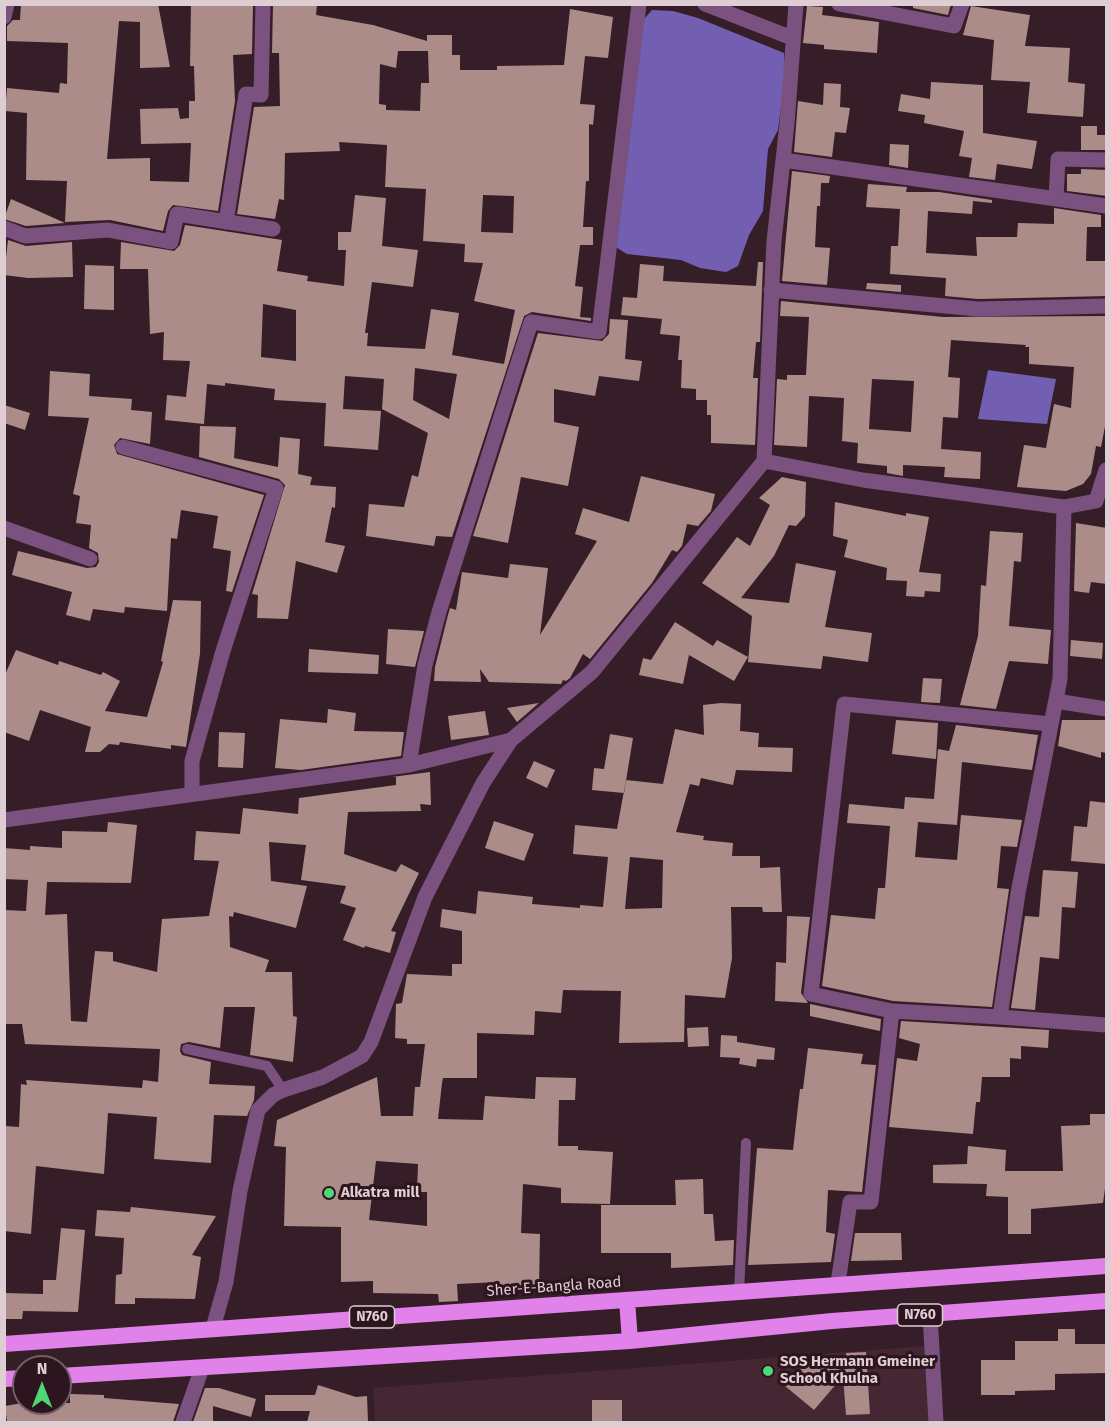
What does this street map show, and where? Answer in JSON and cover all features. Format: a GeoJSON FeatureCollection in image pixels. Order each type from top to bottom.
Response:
{"type":"FeatureCollection","features":[{"type":"Feature","properties":{"kind":"highway","name":"Sher-E-Bangla Road"},"geometry":{"type":"LineString","coordinates":[[4,1344],[838,1283],[1107,1266]]}},
{"type":"Feature","properties":{"kind":"highway"},"geometry":{"type":"LineString","coordinates":[[627,1300],[630,1341]]}},
{"type":"Feature","properties":{"kind":"highway","name":"N760"},"geometry":{"type":"LineString","coordinates":[[72,1375],[630,1341],[733,1330],[1107,1301]]}},
{"type":"Feature","properties":{"kind":"street"},"geometry":{"type":"LineString","coordinates":[[4,16],[7,4]]}},
{"type":"Feature","properties":{"kind":"street"},"geometry":{"type":"LineString","coordinates":[[226,222],[246,94],[261,95],[263,4]]}},
{"type":"Feature","properties":{"kind":"street"},"geometry":{"type":"LineString","coordinates":[[409,765],[425,665],[439,612],[531,322],[599,332],[639,4]]}},
{"type":"Feature","properties":{"kind":"street"},"geometry":{"type":"LineString","coordinates":[[705,4],[792,38]]}},
{"type":"Feature","properties":{"kind":"street"},"geometry":{"type":"LineString","coordinates":[[213,1328],[226,1282],[240,1191],[258,1110],[273,1095],[323,1077],[362,1056],[371,1042],[425,897],[483,783],[511,740],[592,672],[765,461],[771,290],[796,4]]}},
{"type":"Feature","properties":{"kind":"street"},"geometry":{"type":"LineString","coordinates":[[839,4],[954,26],[962,4]]}},
{"type":"Feature","properties":{"kind":"street"},"geometry":{"type":"LineString","coordinates":[[1056,199],[1058,159],[1107,160]]}},
{"type":"Feature","properties":{"kind":"street"},"geometry":{"type":"LineString","coordinates":[[783,160],[1107,206]]}},
{"type":"Feature","properties":{"kind":"street"},"geometry":{"type":"LineString","coordinates":[[4,228],[25,236],[108,230],[171,242],[177,214],[273,230]]}},
{"type":"Feature","properties":{"kind":"street"},"geometry":{"type":"LineString","coordinates":[[771,290],[978,309],[1107,306]]}},
{"type":"Feature","properties":{"kind":"street"},"geometry":{"type":"LineString","coordinates":[[123,447],[276,488],[223,651],[192,761],[192,793]]}},
{"type":"Feature","properties":{"kind":"street"},"geometry":{"type":"LineString","coordinates":[[765,461],[863,480],[1064,507],[1101,503],[1107,470]]}},
{"type":"Feature","properties":{"kind":"street"},"geometry":{"type":"LineString","coordinates":[[1000,1017],[1018,893],[1060,679],[1064,507]]}},
{"type":"Feature","properties":{"kind":"street"},"geometry":{"type":"LineString","coordinates":[[4,528],[90,559]]}},
{"type":"Feature","properties":{"kind":"street"},"geometry":{"type":"LineString","coordinates":[[1056,701],[1107,709]]}},
{"type":"Feature","properties":{"kind":"street"},"geometry":{"type":"LineString","coordinates":[[1051,724],[844,704],[811,994],[892,1011],[1107,1025]]}},
{"type":"Feature","properties":{"kind":"street"},"geometry":{"type":"LineString","coordinates":[[4,820],[409,765],[511,740]]}},
{"type":"Feature","properties":{"kind":"street"},"geometry":{"type":"LineString","coordinates":[[838,1283],[850,1202],[871,1202],[892,1011]]}},
{"type":"Feature","properties":{"kind":"street"},"geometry":{"type":"LineString","coordinates":[[930,1314],[936,1422]]}},
{"type":"Feature","properties":{"kind":"street"},"geometry":{"type":"LineString","coordinates":[[183,1422],[202,1368]]}},
{"type":"Feature","properties":{"kind":"lane"},"geometry":{"type":"LineString","coordinates":[[187,1049],[267,1066],[283,1090]]}},
{"type":"Feature","properties":{"kind":"lane"},"geometry":{"type":"LineString","coordinates":[[739,1292],[746,1143]]}},
{"type":"Feature","properties":{"kind":"shaded area"},"geometry":{"type":"Polygon","coordinates":[[[652,10],[673,11],[698,18],[784,53],[785,76],[778,130],[768,149],[763,211],[749,235],[738,266],[726,272],[700,268],[681,260],[627,254],[614,246],[644,19],[652,10]]]}},
{"type":"Feature","properties":{"kind":"shaded area"},"geometry":{"type":"Polygon","coordinates":[[[988,370],[1056,379],[1047,424],[978,419],[988,370]]]}},
{"type":"Feature","properties":{"kind":"shaded area","name":"SOS Hermann Gmeiner School Khulna"},"geometry":{"type":"Polygon","coordinates":[[[926,1346],[929,1422],[375,1422],[373,1388],[926,1346]]]}},
{"type":"Feature","properties":{"kind":"building"},"geometry":{"type":"Polygon","coordinates":[[[21,4],[158,4],[170,67],[140,68],[140,22],[119,21],[107,159],[150,158],[150,181],[189,182],[191,143],[141,144],[140,109],[178,108],[180,119],[189,118],[189,101],[195,101],[194,66],[190,66],[191,4],[253,4],[252,54],[233,55],[235,101],[218,211],[173,205],[168,211],[163,231],[110,220],[65,222],[67,181],[26,180],[27,113],[5,111],[7,88],[59,93],[60,83],[67,84],[68,43],[7,41],[7,26],[13,20],[20,20],[21,4]]]}},
{"type":"Feature","properties":{"kind":"building"},"geometry":{"type":"Polygon","coordinates":[[[273,4],[317,4],[316,15],[373,25],[427,41],[427,35],[452,35],[452,55],[460,55],[460,70],[497,70],[497,66],[564,65],[570,9],[613,17],[608,58],[585,56],[580,104],[595,105],[593,125],[589,124],[589,181],[586,181],[583,227],[593,227],[593,245],[580,245],[575,286],[583,287],[580,317],[591,318],[591,321],[532,312],[524,316],[452,537],[436,536],[434,546],[366,536],[369,504],[404,507],[412,475],[418,477],[428,433],[382,409],[384,379],[345,376],[343,409],[381,411],[378,450],[324,446],[326,403],[274,400],[275,389],[225,383],[225,386],[207,384],[204,424],[165,420],[167,395],[186,397],[190,361],[163,360],[164,332],[150,334],[148,269],[120,269],[121,242],[174,251],[180,245],[185,225],[282,240],[277,271],[308,276],[307,281],[344,286],[346,250],[338,250],[338,232],[351,232],[355,195],[386,198],[382,246],[418,250],[413,287],[372,282],[365,333],[368,333],[367,346],[425,349],[431,309],[459,313],[452,355],[504,364],[515,310],[474,301],[483,263],[464,262],[465,244],[423,241],[426,189],[385,187],[387,145],[339,142],[340,151],[285,153],[284,200],[279,199],[275,219],[237,214],[254,107],[280,106],[279,53],[272,53],[273,4]],[[398,51],[396,68],[380,64],[379,104],[386,105],[386,110],[420,111],[421,83],[429,83],[428,51],[398,51]],[[483,195],[481,232],[513,233],[514,196],[483,195]],[[263,304],[261,357],[296,361],[296,310],[263,304]],[[415,368],[413,400],[449,419],[457,374],[415,368]]]}},
{"type":"Feature","properties":{"kind":"building"},"geometry":{"type":"Polygon","coordinates":[[[913,4],[951,4],[948,15],[913,8],[913,4]]]}},
{"type":"Feature","properties":{"kind":"building"},"geometry":{"type":"Polygon","coordinates":[[[807,6],[823,7],[822,15],[879,22],[877,53],[824,49],[824,45],[803,43],[807,6]]]}},
{"type":"Feature","properties":{"kind":"building"},"geometry":{"type":"Polygon","coordinates":[[[971,6],[1030,15],[1025,46],[1070,48],[1068,82],[1085,84],[1083,117],[1027,113],[1030,82],[991,80],[994,40],[963,35],[971,6]]]}},
{"type":"Feature","properties":{"kind":"building"},"geometry":{"type":"Polygon","coordinates":[[[931,82],[983,85],[983,133],[1037,141],[1032,169],[997,164],[995,180],[969,177],[972,158],[959,156],[964,131],[924,123],[925,115],[898,111],[901,94],[930,99],[931,82]]]}},
{"type":"Feature","properties":{"kind":"building"},"geometry":{"type":"Polygon","coordinates":[[[824,83],[841,84],[840,107],[850,108],[846,133],[835,132],[832,157],[794,152],[798,101],[823,105],[824,83]]]}},
{"type":"Feature","properties":{"kind":"building"},"geometry":{"type":"Polygon","coordinates":[[[1081,126],[1097,126],[1097,135],[1107,135],[1107,150],[1081,150],[1081,126]]]}},
{"type":"Feature","properties":{"kind":"building"},"geometry":{"type":"Polygon","coordinates":[[[890,144],[909,145],[908,168],[889,165],[890,144]]]}},
{"type":"Feature","properties":{"kind":"building"},"geometry":{"type":"Polygon","coordinates":[[[1081,169],[1107,170],[1107,196],[1067,191],[1067,174],[1081,174],[1081,169]]]}},
{"type":"Feature","properties":{"kind":"building"},"geometry":{"type":"Polygon","coordinates":[[[792,171],[830,176],[829,183],[821,183],[820,206],[817,206],[815,247],[830,248],[827,285],[782,281],[792,171]]]}},
{"type":"Feature","properties":{"kind":"building"},"geometry":{"type":"Polygon","coordinates":[[[868,184],[907,187],[906,192],[939,192],[992,200],[992,203],[973,201],[972,214],[928,211],[926,253],[977,256],[976,237],[1017,237],[1018,223],[1054,224],[1054,208],[1101,215],[1101,227],[1087,227],[1086,261],[1107,261],[1107,296],[978,299],[945,296],[946,278],[890,274],[891,246],[898,246],[900,209],[866,207],[868,184]]]}},
{"type":"Feature","properties":{"kind":"building"},"geometry":{"type":"Polygon","coordinates":[[[11,199],[65,223],[26,226],[4,219],[11,199]]]}},
{"type":"Feature","properties":{"kind":"building"},"geometry":{"type":"Polygon","coordinates":[[[8,240],[26,246],[72,242],[73,277],[28,278],[4,275],[8,240]]]}},
{"type":"Feature","properties":{"kind":"building"},"geometry":{"type":"Polygon","coordinates":[[[758,262],[763,262],[760,342],[756,342],[753,378],[758,378],[755,445],[711,443],[711,415],[707,415],[707,400],[696,400],[696,389],[681,388],[682,360],[678,360],[680,336],[660,334],[662,319],[621,315],[623,297],[637,298],[640,264],[664,266],[663,281],[756,286],[758,262]]]}},
{"type":"Feature","properties":{"kind":"building"},"geometry":{"type":"Polygon","coordinates":[[[85,265],[114,266],[114,310],[84,309],[85,265]]]}},
{"type":"Feature","properties":{"kind":"building"},"geometry":{"type":"Polygon","coordinates":[[[867,283],[901,285],[901,292],[866,289],[867,283]]]}},
{"type":"Feature","properties":{"kind":"building"},"geometry":{"type":"Polygon","coordinates":[[[781,301],[943,317],[1107,316],[1107,416],[1101,447],[1096,446],[1091,474],[1083,484],[1066,491],[1017,487],[1024,445],[1046,448],[1054,404],[1071,408],[1074,367],[1029,364],[1029,347],[1025,347],[1026,345],[951,340],[948,377],[960,378],[958,418],[943,417],[941,449],[981,452],[980,479],[944,477],[945,467],[903,465],[903,476],[887,473],[887,466],[857,463],[858,443],[842,441],[844,398],[809,396],[807,447],[774,445],[777,379],[787,380],[787,375],[806,375],[809,317],[780,316],[781,301]],[[872,379],[869,429],[911,432],[914,381],[872,379]]]}},
{"type":"Feature","properties":{"kind":"building"},"geometry":{"type":"Polygon","coordinates":[[[610,319],[628,320],[625,359],[642,361],[639,381],[599,376],[595,396],[554,389],[554,422],[579,427],[568,486],[521,477],[508,543],[473,536],[538,333],[602,341],[609,334],[610,319]]]}},
{"type":"Feature","properties":{"kind":"building"},"geometry":{"type":"Polygon","coordinates":[[[50,371],[90,374],[89,396],[132,399],[131,410],[152,412],[150,444],[120,438],[114,445],[117,454],[264,495],[232,592],[226,591],[231,551],[213,548],[218,516],[181,510],[177,539],[171,538],[167,611],[125,607],[124,613],[93,609],[90,621],[66,615],[72,592],[12,575],[18,551],[87,568],[96,567],[99,562],[98,553],[89,548],[91,525],[76,523],[80,496],[73,494],[89,418],[48,416],[50,371]]]}},
{"type":"Feature","properties":{"kind":"building"},"geometry":{"type":"Polygon","coordinates":[[[4,405],[30,413],[25,430],[4,423],[4,405]]]}},
{"type":"Feature","properties":{"kind":"building"},"geometry":{"type":"Polygon","coordinates":[[[200,426],[236,427],[234,458],[278,467],[280,437],[300,439],[298,474],[312,477],[310,485],[336,487],[335,508],[332,507],[325,542],[345,546],[337,573],[296,561],[288,619],[257,618],[258,595],[252,594],[285,485],[279,479],[199,457],[200,426]]]}},
{"type":"Feature","properties":{"kind":"building"},"geometry":{"type":"Polygon","coordinates":[[[641,476],[715,494],[711,511],[698,526],[687,524],[682,546],[677,552],[672,550],[652,583],[590,659],[583,654],[570,678],[563,680],[561,684],[489,682],[480,669],[481,682],[434,681],[435,667],[450,608],[456,610],[462,572],[508,578],[510,564],[548,568],[540,635],[597,541],[575,534],[583,508],[629,522],[641,476]]]}},
{"type":"Feature","properties":{"kind":"building"},"geometry":{"type":"Polygon","coordinates":[[[782,477],[806,482],[805,516],[796,526],[789,525],[774,556],[741,598],[789,603],[796,563],[836,571],[825,627],[872,633],[868,662],[823,656],[821,669],[748,662],[752,616],[702,583],[737,537],[750,546],[770,505],[759,498],[782,477]]]}},
{"type":"Feature","properties":{"kind":"building"},"geometry":{"type":"Polygon","coordinates":[[[835,502],[906,516],[906,513],[929,517],[919,572],[941,574],[940,592],[925,591],[924,597],[906,596],[907,581],[886,580],[887,568],[844,557],[848,540],[833,536],[835,502]]]}},
{"type":"Feature","properties":{"kind":"building"},"geometry":{"type":"Polygon","coordinates":[[[1076,523],[1107,528],[1107,584],[1091,582],[1089,593],[1074,591],[1076,523]]]}},
{"type":"Feature","properties":{"kind":"building"},"geometry":{"type":"Polygon","coordinates":[[[990,531],[1023,533],[1021,562],[1014,561],[1009,626],[1051,630],[1048,664],[1009,661],[996,709],[960,705],[978,636],[981,585],[986,586],[990,531]]]}},
{"type":"Feature","properties":{"kind":"building"},"geometry":{"type":"Polygon","coordinates":[[[173,600],[201,601],[200,654],[186,747],[171,745],[171,749],[120,742],[119,745],[109,744],[100,752],[85,752],[91,727],[40,710],[29,741],[4,732],[4,677],[16,650],[58,665],[59,661],[101,675],[103,672],[120,681],[105,711],[147,717],[163,662],[161,661],[173,600]]]}},
{"type":"Feature","properties":{"kind":"building"},"geometry":{"type":"Polygon","coordinates":[[[675,622],[713,646],[717,640],[748,657],[734,681],[689,655],[683,684],[639,675],[643,658],[651,660],[675,622]]]}},
{"type":"Feature","properties":{"kind":"building"},"geometry":{"type":"Polygon","coordinates":[[[388,629],[424,631],[415,667],[386,664],[388,629]]]}},
{"type":"Feature","properties":{"kind":"building"},"geometry":{"type":"Polygon","coordinates":[[[1071,640],[1103,643],[1102,659],[1070,656],[1071,640]]]}},
{"type":"Feature","properties":{"kind":"building"},"geometry":{"type":"Polygon","coordinates":[[[309,649],[379,655],[378,674],[308,672],[309,649]]]}},
{"type":"Feature","properties":{"kind":"building"},"geometry":{"type":"Polygon","coordinates":[[[923,678],[942,679],[940,703],[921,702],[923,678]]]}},
{"type":"Feature","properties":{"kind":"building"},"geometry":{"type":"Polygon","coordinates":[[[539,703],[517,722],[507,708],[539,703]]]}},
{"type":"Feature","properties":{"kind":"building"},"geometry":{"type":"Polygon","coordinates":[[[741,704],[740,731],[759,733],[758,747],[793,748],[792,772],[736,770],[733,785],[701,778],[699,786],[690,784],[676,832],[704,836],[703,840],[733,843],[732,856],[760,856],[760,868],[780,867],[782,912],[763,912],[762,907],[731,907],[732,958],[725,998],[685,995],[684,1042],[619,1043],[621,991],[563,990],[561,1013],[535,1011],[534,1035],[477,1033],[477,1078],[443,1078],[442,1083],[438,1119],[483,1120],[485,1096],[535,1099],[536,1077],[576,1078],[575,1100],[559,1100],[558,1146],[578,1146],[578,1150],[613,1152],[610,1204],[561,1203],[561,1188],[523,1184],[521,1233],[540,1234],[539,1287],[498,1288],[498,1282],[457,1284],[458,1301],[439,1302],[438,1294],[373,1293],[373,1281],[341,1282],[341,1227],[284,1226],[286,1147],[274,1146],[277,1120],[377,1077],[381,1116],[413,1116],[415,1087],[420,1087],[425,1044],[407,1044],[407,1039],[395,1038],[396,1004],[402,1003],[407,974],[452,976],[452,964],[462,964],[462,931],[440,927],[442,909],[476,914],[478,891],[533,897],[532,904],[580,908],[580,905],[603,907],[608,857],[573,854],[575,825],[617,829],[626,780],[663,784],[675,729],[704,735],[703,705],[741,704]],[[630,857],[625,909],[662,908],[663,860],[630,857]],[[376,1161],[369,1220],[427,1226],[427,1192],[417,1192],[418,1164],[376,1161]]]}},
{"type":"Feature","properties":{"kind":"building"},"geometry":{"type":"Polygon","coordinates":[[[328,709],[356,713],[354,731],[404,732],[401,756],[301,770],[275,768],[280,719],[327,723],[328,709]]]}},
{"type":"Feature","properties":{"kind":"building"},"geometry":{"type":"Polygon","coordinates":[[[485,711],[489,735],[451,740],[448,716],[485,711]]]}},
{"type":"Feature","properties":{"kind":"building"},"geometry":{"type":"Polygon","coordinates":[[[896,720],[938,723],[936,759],[892,754],[896,720]]]}},
{"type":"Feature","properties":{"kind":"building"},"geometry":{"type":"Polygon","coordinates":[[[1062,720],[1107,720],[1107,753],[1101,752],[1101,758],[1058,746],[1062,720]]]}},
{"type":"Feature","properties":{"kind":"building"},"geometry":{"type":"Polygon","coordinates":[[[956,725],[1038,735],[1032,770],[962,762],[957,825],[918,822],[915,857],[957,860],[961,815],[1022,820],[1017,847],[1001,846],[997,888],[1009,889],[992,1007],[893,1001],[822,986],[831,915],[875,919],[878,888],[885,888],[890,826],[847,823],[849,804],[904,809],[905,797],[934,799],[938,749],[949,751],[956,725]]]}},
{"type":"Feature","properties":{"kind":"building"},"geometry":{"type":"Polygon","coordinates":[[[219,732],[245,733],[243,768],[218,767],[219,732]]]}},
{"type":"Feature","properties":{"kind":"building"},"geometry":{"type":"Polygon","coordinates":[[[610,734],[633,738],[624,793],[592,790],[594,768],[604,769],[610,734]]]}},
{"type":"Feature","properties":{"kind":"building"},"geometry":{"type":"Polygon","coordinates":[[[534,761],[555,770],[547,788],[526,778],[534,761]]]}},
{"type":"Feature","properties":{"kind":"building"},"geometry":{"type":"Polygon","coordinates":[[[430,772],[431,805],[420,804],[421,811],[348,812],[344,854],[396,872],[401,864],[419,873],[391,931],[396,932],[390,953],[365,946],[364,948],[343,940],[356,908],[340,903],[346,886],[301,880],[306,845],[269,842],[271,881],[307,886],[296,928],[234,912],[233,917],[229,916],[230,947],[269,960],[265,972],[292,972],[293,1016],[297,1017],[293,1062],[250,1055],[255,1007],[224,1007],[220,1048],[189,1042],[181,1044],[182,1055],[211,1062],[209,1084],[255,1086],[254,1100],[247,1116],[214,1115],[211,1163],[154,1159],[157,1117],[108,1113],[104,1174],[36,1166],[31,1234],[4,1231],[4,1126],[19,1127],[21,1084],[27,1085],[26,1080],[142,1088],[143,1080],[158,1082],[160,1049],[25,1044],[22,1024],[4,1024],[4,910],[26,911],[28,880],[4,879],[4,848],[30,850],[30,846],[62,848],[62,831],[107,832],[108,822],[137,825],[131,883],[47,882],[45,915],[67,914],[71,1021],[87,1022],[95,951],[113,952],[113,961],[157,972],[162,919],[209,916],[219,861],[194,860],[196,831],[240,834],[243,808],[298,814],[299,798],[396,785],[396,777],[392,777],[430,772]]]}},
{"type":"Feature","properties":{"kind":"building"},"geometry":{"type":"Polygon","coordinates":[[[1090,801],[1107,803],[1107,864],[1071,861],[1074,826],[1087,827],[1090,801]]]}},
{"type":"Feature","properties":{"kind":"building"},"geometry":{"type":"Polygon","coordinates":[[[494,821],[534,834],[524,861],[485,848],[494,821]]]}},
{"type":"Feature","properties":{"kind":"building"},"geometry":{"type":"Polygon","coordinates":[[[1043,870],[1078,872],[1075,908],[1062,907],[1059,959],[1040,957],[1035,1010],[1011,1008],[1025,916],[1039,917],[1043,870]]]}},
{"type":"Feature","properties":{"kind":"building"},"geometry":{"type":"Polygon","coordinates":[[[787,916],[810,917],[801,993],[808,1003],[775,1001],[776,962],[786,963],[787,916]]]}},
{"type":"Feature","properties":{"kind":"building"},"geometry":{"type":"Polygon","coordinates":[[[810,1004],[881,1019],[880,1031],[810,1016],[810,1004]]]}},
{"type":"Feature","properties":{"kind":"building"},"geometry":{"type":"Polygon","coordinates":[[[901,1021],[1049,1030],[1048,1048],[1021,1046],[1021,1059],[1010,1058],[1010,1077],[982,1077],[980,1102],[976,1102],[973,1134],[889,1127],[897,1058],[917,1061],[920,1044],[899,1038],[901,1021]]]}},
{"type":"Feature","properties":{"kind":"building"},"geometry":{"type":"Polygon","coordinates":[[[708,1027],[709,1046],[688,1047],[687,1028],[708,1027]]]}},
{"type":"Feature","properties":{"kind":"building"},"geometry":{"type":"Polygon","coordinates":[[[721,1035],[737,1036],[737,1042],[775,1048],[774,1060],[757,1059],[756,1067],[739,1064],[740,1058],[720,1057],[721,1035]]]}},
{"type":"Feature","properties":{"kind":"building"},"geometry":{"type":"Polygon","coordinates":[[[808,1048],[863,1054],[861,1064],[876,1065],[862,1192],[828,1190],[826,1232],[835,1234],[831,1262],[748,1265],[757,1148],[793,1150],[800,1089],[803,1089],[808,1048]]]}},
{"type":"Feature","properties":{"kind":"building"},"geometry":{"type":"Polygon","coordinates":[[[1090,1114],[1107,1114],[1107,1174],[1103,1203],[1031,1209],[1031,1234],[1008,1234],[1008,1197],[986,1196],[987,1184],[933,1183],[933,1165],[967,1164],[968,1146],[1006,1150],[1005,1171],[1063,1171],[1061,1126],[1090,1125],[1090,1114]]]}},
{"type":"Feature","properties":{"kind":"building"},"geometry":{"type":"Polygon","coordinates":[[[703,1179],[704,1214],[713,1214],[715,1241],[734,1240],[733,1265],[671,1268],[671,1253],[601,1253],[601,1205],[676,1205],[675,1180],[703,1179]]]}},
{"type":"Feature","properties":{"kind":"building"},"geometry":{"type":"Polygon","coordinates":[[[131,1207],[216,1216],[192,1255],[201,1257],[195,1299],[135,1298],[135,1304],[115,1304],[116,1275],[122,1274],[124,1238],[95,1236],[97,1210],[130,1212],[131,1207]]]}},
{"type":"Feature","properties":{"kind":"building"},"geometry":{"type":"Polygon","coordinates":[[[61,1228],[85,1230],[78,1312],[23,1311],[22,1319],[4,1319],[4,1293],[43,1294],[43,1280],[56,1280],[61,1228]]]}},
{"type":"Feature","properties":{"kind":"building"},"geometry":{"type":"Polygon","coordinates":[[[855,1233],[901,1233],[902,1260],[851,1261],[855,1233]]]}},
{"type":"Feature","properties":{"kind":"building"},"geometry":{"type":"Polygon","coordinates":[[[1058,1329],[1075,1329],[1075,1344],[1107,1344],[1107,1373],[1055,1374],[1055,1390],[1015,1391],[1015,1395],[981,1395],[981,1360],[1015,1360],[1015,1341],[1058,1341],[1058,1329]]]}},
{"type":"Feature","properties":{"kind":"building"},"geometry":{"type":"Polygon","coordinates":[[[866,1352],[870,1414],[846,1415],[843,1376],[814,1410],[785,1386],[808,1360],[821,1365],[847,1364],[846,1353],[866,1352]]]}},
{"type":"Feature","properties":{"kind":"building"},"geometry":{"type":"Polygon","coordinates":[[[318,1385],[356,1397],[367,1396],[368,1422],[307,1422],[310,1411],[265,1411],[265,1395],[315,1395],[318,1385]]]}},
{"type":"Feature","properties":{"kind":"building"},"geometry":{"type":"Polygon","coordinates":[[[205,1388],[219,1388],[256,1399],[251,1417],[213,1406],[213,1422],[193,1422],[205,1388]]]}},
{"type":"Feature","properties":{"kind":"building"},"geometry":{"type":"Polygon","coordinates":[[[72,1394],[104,1395],[104,1398],[179,1404],[173,1422],[7,1422],[5,1406],[12,1405],[12,1415],[72,1415],[72,1394]]]}},
{"type":"Feature","properties":{"kind":"building"},"geometry":{"type":"Polygon","coordinates":[[[592,1400],[622,1400],[622,1422],[592,1422],[592,1400]]]}},
{"type":"Feature","properties":{"kind":"place","name":"Alkatra mill"},"geometry":{"type":"Point","coordinates":[329,1193]}},
{"type":"Feature","properties":{"kind":"place","name":"SOS Hermann Gmeiner School Khulna"},"geometry":{"type":"Point","coordinates":[768,1371]}}]}
